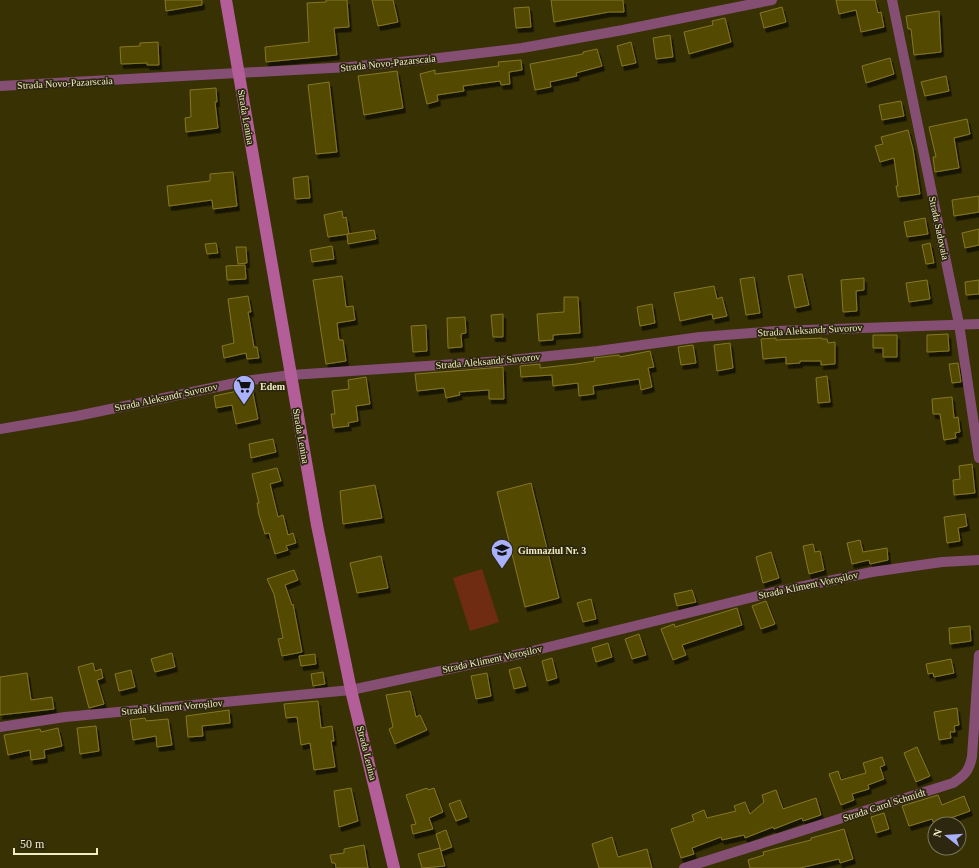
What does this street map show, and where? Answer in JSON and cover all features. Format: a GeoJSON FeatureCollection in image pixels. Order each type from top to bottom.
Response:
{"type":"FeatureCollection","features":[{"type":"Feature","properties":{"kind":"street","name":"Strada Lenina"},"geometry":{"type":"LineString","coordinates":[[226,0],[317,525],[351,690],[394,868]]}},
{"type":"Feature","properties":{"kind":"street","name":"Strada Novo-Pazarscaia"},"geometry":{"type":"LineString","coordinates":[[0,86],[349,67],[522,48],[772,0]]}},
{"type":"Feature","properties":{"kind":"street","name":"Strada Sadovaia"},"geometry":{"type":"LineString","coordinates":[[892,0],[960,324],[979,458]]}},
{"type":"Feature","properties":{"kind":"street","name":"Strada Aleksandr Suvorov"},"geometry":{"type":"LineString","coordinates":[[0,429],[77,416],[245,381],[291,375],[501,361],[598,351],[700,337],[776,331],[979,324]]}},
{"type":"Feature","properties":{"kind":"street","name":"Strada Kliment Voroșilov"},"geometry":{"type":"LineString","coordinates":[[0,727],[65,717],[351,690],[524,653],[770,593],[872,572],[942,562],[979,560]]}},
{"type":"Feature","properties":{"kind":"street","name":"Strada Carol Schmidt"},"geometry":{"type":"LineString","coordinates":[[684,868],[953,783],[968,772],[972,757],[979,655]]}},
{"type":"Feature","properties":{"kind":"shaded area"},"geometry":{"type":"Polygon","coordinates":[[[482,569],[499,622],[470,631],[453,578],[482,569]]]}},
{"type":"Feature","properties":{"kind":"building"},"geometry":{"type":"Polygon","coordinates":[[[165,0],[202,0],[202,5],[166,11],[165,0]]]}},
{"type":"Feature","properties":{"kind":"building"},"geometry":{"type":"Polygon","coordinates":[[[326,0],[347,0],[349,27],[334,28],[337,55],[266,62],[265,47],[309,42],[307,3],[326,2],[326,0]]]}},
{"type":"Feature","properties":{"kind":"building"},"geometry":{"type":"Polygon","coordinates":[[[372,0],[393,0],[398,22],[378,26],[372,0]]]}},
{"type":"Feature","properties":{"kind":"building"},"geometry":{"type":"Polygon","coordinates":[[[551,0],[623,0],[624,12],[609,12],[554,22],[551,0]]]}},
{"type":"Feature","properties":{"kind":"building"},"geometry":{"type":"Polygon","coordinates":[[[836,0],[875,0],[878,13],[881,12],[884,27],[861,32],[856,10],[839,14],[836,0]]]}},
{"type":"Feature","properties":{"kind":"building"},"geometry":{"type":"Polygon","coordinates":[[[529,7],[531,27],[516,28],[514,8],[529,7]]]}},
{"type":"Feature","properties":{"kind":"building"},"geometry":{"type":"Polygon","coordinates":[[[782,7],[786,22],[764,28],[760,13],[782,7]]]}},
{"type":"Feature","properties":{"kind":"building"},"geometry":{"type":"Polygon","coordinates":[[[939,11],[941,52],[914,55],[911,29],[908,29],[906,16],[939,11]]]}},
{"type":"Feature","properties":{"kind":"building"},"geometry":{"type":"Polygon","coordinates":[[[725,18],[731,42],[689,54],[684,32],[713,25],[712,21],[725,18]]]}},
{"type":"Feature","properties":{"kind":"building"},"geometry":{"type":"Polygon","coordinates":[[[670,35],[673,57],[656,59],[653,38],[670,35]]]}},
{"type":"Feature","properties":{"kind":"building"},"geometry":{"type":"Polygon","coordinates":[[[158,42],[159,65],[147,65],[147,63],[121,64],[120,47],[140,46],[140,43],[158,42]]]}},
{"type":"Feature","properties":{"kind":"building"},"geometry":{"type":"Polygon","coordinates":[[[631,42],[636,63],[622,66],[617,46],[631,42]]]}},
{"type":"Feature","properties":{"kind":"building"},"geometry":{"type":"Polygon","coordinates":[[[597,49],[602,66],[576,73],[577,76],[550,82],[551,87],[535,90],[530,64],[583,54],[583,52],[597,49]]]}},
{"type":"Feature","properties":{"kind":"building"},"geometry":{"type":"Polygon","coordinates":[[[890,58],[894,74],[866,83],[862,66],[890,58]]]}},
{"type":"Feature","properties":{"kind":"building"},"geometry":{"type":"Polygon","coordinates":[[[521,60],[522,70],[509,72],[510,84],[501,85],[500,81],[463,86],[464,91],[437,95],[438,101],[427,104],[420,74],[435,70],[435,74],[499,66],[498,62],[521,60]]]}},
{"type":"Feature","properties":{"kind":"building"},"geometry":{"type":"Polygon","coordinates":[[[397,71],[403,108],[364,115],[358,76],[397,71]]]}},
{"type":"Feature","properties":{"kind":"building"},"geometry":{"type":"Polygon","coordinates":[[[946,76],[949,91],[925,96],[921,82],[946,76]]]}},
{"type":"Feature","properties":{"kind":"building"},"geometry":{"type":"Polygon","coordinates":[[[329,82],[337,152],[316,154],[308,85],[329,82]]]}},
{"type":"Feature","properties":{"kind":"building"},"geometry":{"type":"Polygon","coordinates":[[[216,88],[217,102],[215,102],[218,128],[186,132],[185,118],[191,117],[190,90],[216,88]]]}},
{"type":"Feature","properties":{"kind":"building"},"geometry":{"type":"Polygon","coordinates":[[[901,101],[904,116],[882,120],[879,105],[901,101]]]}},
{"type":"Feature","properties":{"kind":"building"},"geometry":{"type":"Polygon","coordinates":[[[967,119],[970,134],[954,138],[959,168],[935,172],[933,157],[936,157],[929,127],[967,119]]]}},
{"type":"Feature","properties":{"kind":"building"},"geometry":{"type":"Polygon","coordinates":[[[908,130],[913,149],[920,194],[898,197],[894,158],[880,162],[875,146],[883,144],[881,137],[908,130]]]}},
{"type":"Feature","properties":{"kind":"building"},"geometry":{"type":"Polygon","coordinates":[[[233,172],[237,206],[213,209],[212,200],[169,206],[167,186],[210,181],[210,174],[233,172]]]}},
{"type":"Feature","properties":{"kind":"building"},"geometry":{"type":"Polygon","coordinates":[[[308,176],[310,198],[295,199],[293,178],[308,176]]]}},
{"type":"Feature","properties":{"kind":"building"},"geometry":{"type":"Polygon","coordinates":[[[979,196],[979,212],[954,216],[952,200],[979,196]]]}},
{"type":"Feature","properties":{"kind":"building"},"geometry":{"type":"Polygon","coordinates":[[[342,211],[343,218],[346,217],[349,234],[328,237],[324,215],[342,211]]]}},
{"type":"Feature","properties":{"kind":"building"},"geometry":{"type":"Polygon","coordinates":[[[925,218],[928,234],[907,237],[904,222],[925,218]]]}},
{"type":"Feature","properties":{"kind":"building"},"geometry":{"type":"Polygon","coordinates":[[[979,229],[979,245],[965,248],[962,233],[979,229]]]}},
{"type":"Feature","properties":{"kind":"building"},"geometry":{"type":"Polygon","coordinates":[[[374,230],[376,239],[348,244],[347,234],[374,230]]]}},
{"type":"Feature","properties":{"kind":"building"},"geometry":{"type":"Polygon","coordinates":[[[216,243],[218,253],[207,254],[205,244],[216,243]]]}},
{"type":"Feature","properties":{"kind":"building"},"geometry":{"type":"Polygon","coordinates":[[[930,243],[934,263],[926,264],[922,245],[930,243]]]}},
{"type":"Feature","properties":{"kind":"building"},"geometry":{"type":"Polygon","coordinates":[[[332,246],[334,259],[312,262],[310,250],[332,246]]]}},
{"type":"Feature","properties":{"kind":"building"},"geometry":{"type":"Polygon","coordinates":[[[236,247],[246,247],[247,263],[238,264],[236,247]]]}},
{"type":"Feature","properties":{"kind":"building"},"geometry":{"type":"Polygon","coordinates":[[[245,265],[246,279],[227,280],[226,266],[245,265]]]}},
{"type":"Feature","properties":{"kind":"building"},"geometry":{"type":"Polygon","coordinates":[[[802,274],[809,305],[795,308],[788,276],[802,274]]]}},
{"type":"Feature","properties":{"kind":"building"},"geometry":{"type":"Polygon","coordinates":[[[342,276],[346,307],[353,306],[355,320],[337,323],[339,340],[343,340],[346,361],[326,364],[313,280],[342,276]]]}},
{"type":"Feature","properties":{"kind":"building"},"geometry":{"type":"Polygon","coordinates":[[[754,277],[760,313],[746,315],[740,279],[754,277]]]}},
{"type":"Feature","properties":{"kind":"building"},"geometry":{"type":"Polygon","coordinates":[[[864,278],[864,290],[856,291],[857,311],[843,312],[841,280],[864,278]]]}},
{"type":"Feature","properties":{"kind":"building"},"geometry":{"type":"Polygon","coordinates":[[[927,280],[930,299],[909,302],[906,283],[927,280]]]}},
{"type":"Feature","properties":{"kind":"building"},"geometry":{"type":"Polygon","coordinates":[[[979,280],[979,294],[966,295],[965,282],[979,280]]]}},
{"type":"Feature","properties":{"kind":"building"},"geometry":{"type":"Polygon","coordinates":[[[714,286],[717,299],[722,297],[727,316],[713,319],[712,314],[680,321],[674,293],[714,286]]]}},
{"type":"Feature","properties":{"kind":"building"},"geometry":{"type":"Polygon","coordinates":[[[248,296],[251,312],[248,312],[254,347],[257,347],[259,358],[247,359],[246,353],[224,358],[222,346],[234,343],[228,299],[248,296]]]}},
{"type":"Feature","properties":{"kind":"building"},"geometry":{"type":"Polygon","coordinates":[[[564,297],[578,297],[580,333],[553,335],[553,340],[539,341],[537,314],[564,312],[564,297]]]}},
{"type":"Feature","properties":{"kind":"building"},"geometry":{"type":"Polygon","coordinates":[[[652,304],[655,323],[640,326],[637,307],[652,304]]]}},
{"type":"Feature","properties":{"kind":"building"},"geometry":{"type":"Polygon","coordinates":[[[503,314],[503,337],[493,337],[491,315],[503,314]]]}},
{"type":"Feature","properties":{"kind":"building"},"geometry":{"type":"Polygon","coordinates":[[[465,317],[466,333],[461,334],[462,347],[448,348],[447,318],[465,317]]]}},
{"type":"Feature","properties":{"kind":"building"},"geometry":{"type":"Polygon","coordinates":[[[426,325],[427,351],[413,352],[411,326],[426,325]]]}},
{"type":"Feature","properties":{"kind":"building"},"geometry":{"type":"Polygon","coordinates":[[[948,334],[949,351],[927,352],[927,335],[948,334]]]}},
{"type":"Feature","properties":{"kind":"building"},"geometry":{"type":"Polygon","coordinates":[[[873,335],[897,335],[897,357],[883,357],[883,348],[873,348],[873,335]]]}},
{"type":"Feature","properties":{"kind":"building"},"geometry":{"type":"Polygon","coordinates":[[[776,338],[776,340],[822,338],[827,339],[828,343],[835,342],[835,364],[821,365],[821,361],[800,361],[800,363],[786,364],[786,357],[763,359],[761,339],[776,338]]]}},
{"type":"Feature","properties":{"kind":"building"},"geometry":{"type":"Polygon","coordinates":[[[730,343],[733,368],[717,371],[714,345],[730,343]]]}},
{"type":"Feature","properties":{"kind":"building"},"geometry":{"type":"Polygon","coordinates":[[[693,345],[696,363],[681,365],[678,347],[693,345]]]}},
{"type":"Feature","properties":{"kind":"building"},"geometry":{"type":"Polygon","coordinates":[[[650,351],[654,367],[648,368],[652,387],[641,390],[639,379],[593,386],[594,394],[579,396],[578,383],[553,386],[552,375],[521,377],[520,366],[540,364],[540,368],[576,364],[595,361],[594,358],[619,355],[620,357],[650,351]]]}},
{"type":"Feature","properties":{"kind":"building"},"geometry":{"type":"Polygon","coordinates":[[[958,363],[961,382],[952,383],[949,364],[958,363]]]}},
{"type":"Feature","properties":{"kind":"building"},"geometry":{"type":"Polygon","coordinates":[[[503,367],[504,399],[489,399],[489,390],[459,392],[460,395],[446,398],[444,388],[417,391],[415,374],[503,367]]]}},
{"type":"Feature","properties":{"kind":"building"},"geometry":{"type":"Polygon","coordinates":[[[827,376],[830,402],[818,403],[816,378],[827,376]]]}},
{"type":"Feature","properties":{"kind":"building"},"geometry":{"type":"Polygon","coordinates":[[[366,377],[370,404],[356,406],[358,421],[348,423],[349,426],[333,428],[331,414],[335,414],[332,391],[349,389],[348,380],[366,377]]]}},
{"type":"Feature","properties":{"kind":"building","name":"Edem"},"geometry":{"type":"Polygon","coordinates":[[[252,388],[258,419],[236,424],[232,405],[216,408],[214,396],[252,388]]]}},
{"type":"Feature","properties":{"kind":"building"},"geometry":{"type":"Polygon","coordinates":[[[952,397],[954,418],[958,417],[960,432],[955,433],[956,438],[944,440],[940,414],[933,414],[932,399],[952,397]]]}},
{"type":"Feature","properties":{"kind":"building"},"geometry":{"type":"Polygon","coordinates":[[[273,439],[276,452],[251,458],[249,444],[273,439]]]}},
{"type":"Feature","properties":{"kind":"building"},"geometry":{"type":"Polygon","coordinates":[[[972,464],[975,493],[954,495],[953,480],[960,479],[959,466],[972,464]]]}},
{"type":"Feature","properties":{"kind":"building"},"geometry":{"type":"Polygon","coordinates":[[[277,468],[281,481],[270,484],[278,517],[283,515],[288,535],[293,533],[296,543],[286,546],[288,550],[275,554],[269,533],[265,534],[259,515],[257,503],[259,503],[252,474],[277,468]]]}},
{"type":"Feature","properties":{"kind":"building"},"geometry":{"type":"Polygon","coordinates":[[[531,483],[559,598],[525,607],[497,492],[531,483]]]}},
{"type":"Feature","properties":{"kind":"building"},"geometry":{"type":"Polygon","coordinates":[[[375,485],[382,518],[343,524],[340,491],[375,485]]]}},
{"type":"Feature","properties":{"kind":"building"},"geometry":{"type":"Polygon","coordinates":[[[965,514],[967,526],[958,528],[960,541],[947,543],[944,517],[965,514]]]}},
{"type":"Feature","properties":{"kind":"building"},"geometry":{"type":"Polygon","coordinates":[[[860,540],[863,552],[887,548],[888,560],[870,564],[869,560],[852,564],[847,543],[860,540]]]}},
{"type":"Feature","properties":{"kind":"building"},"geometry":{"type":"Polygon","coordinates":[[[813,544],[815,552],[820,551],[824,570],[809,574],[803,546],[813,544]]]}},
{"type":"Feature","properties":{"kind":"building"},"geometry":{"type":"Polygon","coordinates":[[[771,552],[779,578],[763,583],[756,557],[771,552]]]}},
{"type":"Feature","properties":{"kind":"building"},"geometry":{"type":"Polygon","coordinates":[[[381,556],[388,588],[357,593],[350,563],[381,556]]]}},
{"type":"Feature","properties":{"kind":"building"},"geometry":{"type":"Polygon","coordinates":[[[294,570],[298,580],[285,585],[292,605],[293,604],[302,652],[282,656],[278,639],[283,638],[274,594],[267,579],[294,570]]]}},
{"type":"Feature","properties":{"kind":"building"},"geometry":{"type":"Polygon","coordinates":[[[692,590],[696,602],[677,606],[674,594],[692,590]]]}},
{"type":"Feature","properties":{"kind":"building"},"geometry":{"type":"Polygon","coordinates":[[[591,599],[596,619],[583,622],[577,603],[591,599]]]}},
{"type":"Feature","properties":{"kind":"building"},"geometry":{"type":"Polygon","coordinates":[[[766,601],[775,624],[761,629],[752,606],[766,601]]]}},
{"type":"Feature","properties":{"kind":"building"},"geometry":{"type":"Polygon","coordinates":[[[737,608],[742,625],[682,645],[686,655],[673,660],[661,629],[674,624],[675,627],[737,608]]]}},
{"type":"Feature","properties":{"kind":"building"},"geometry":{"type":"Polygon","coordinates":[[[970,626],[971,641],[950,644],[949,628],[970,626]]]}},
{"type":"Feature","properties":{"kind":"building"},"geometry":{"type":"Polygon","coordinates":[[[639,634],[646,655],[632,659],[625,639],[639,634]]]}},
{"type":"Feature","properties":{"kind":"building"},"geometry":{"type":"Polygon","coordinates":[[[608,643],[612,657],[596,662],[592,648],[608,643]]]}},
{"type":"Feature","properties":{"kind":"building"},"geometry":{"type":"Polygon","coordinates":[[[172,653],[175,667],[155,672],[151,659],[172,653]]]}},
{"type":"Feature","properties":{"kind":"building"},"geometry":{"type":"Polygon","coordinates":[[[315,654],[316,664],[301,666],[299,656],[315,654]]]}},
{"type":"Feature","properties":{"kind":"building"},"geometry":{"type":"Polygon","coordinates":[[[552,658],[557,678],[547,681],[542,661],[552,658]]]}},
{"type":"Feature","properties":{"kind":"building"},"geometry":{"type":"Polygon","coordinates":[[[951,659],[954,673],[934,677],[933,673],[928,674],[926,664],[951,659]]]}},
{"type":"Feature","properties":{"kind":"building"},"geometry":{"type":"Polygon","coordinates":[[[93,663],[95,671],[101,669],[103,678],[97,680],[104,704],[89,708],[78,667],[93,663]]]}},
{"type":"Feature","properties":{"kind":"building"},"geometry":{"type":"Polygon","coordinates":[[[520,667],[526,686],[514,689],[509,670],[520,667]]]}},
{"type":"Feature","properties":{"kind":"building"},"geometry":{"type":"Polygon","coordinates":[[[131,670],[135,687],[119,691],[115,674],[131,670]]]}},
{"type":"Feature","properties":{"kind":"building"},"geometry":{"type":"Polygon","coordinates":[[[323,672],[325,684],[313,686],[311,674],[323,672]]]}},
{"type":"Feature","properties":{"kind":"building"},"geometry":{"type":"Polygon","coordinates":[[[27,673],[31,700],[52,697],[54,709],[0,715],[0,677],[27,673]]]}},
{"type":"Feature","properties":{"kind":"building"},"geometry":{"type":"Polygon","coordinates":[[[487,673],[491,696],[476,699],[471,676],[487,673]]]}},
{"type":"Feature","properties":{"kind":"building"},"geometry":{"type":"Polygon","coordinates":[[[410,691],[416,717],[420,715],[427,730],[395,744],[389,729],[393,727],[386,695],[410,691]]]}},
{"type":"Feature","properties":{"kind":"building"},"geometry":{"type":"Polygon","coordinates":[[[318,701],[321,728],[332,726],[334,741],[331,741],[335,767],[314,770],[310,743],[301,745],[297,717],[286,718],[284,704],[318,701]]]}},
{"type":"Feature","properties":{"kind":"building"},"geometry":{"type":"Polygon","coordinates":[[[957,708],[959,725],[954,726],[955,732],[950,732],[951,738],[939,740],[934,712],[957,708]]]}},
{"type":"Feature","properties":{"kind":"building"},"geometry":{"type":"Polygon","coordinates":[[[229,710],[230,723],[202,726],[203,736],[188,737],[186,716],[229,710]]]}},
{"type":"Feature","properties":{"kind":"building"},"geometry":{"type":"Polygon","coordinates":[[[145,718],[146,721],[168,719],[172,745],[157,747],[156,736],[133,740],[130,720],[145,718]]]}},
{"type":"Feature","properties":{"kind":"building"},"geometry":{"type":"Polygon","coordinates":[[[96,726],[99,751],[80,754],[77,728],[96,726]]]}},
{"type":"Feature","properties":{"kind":"building"},"geometry":{"type":"Polygon","coordinates":[[[58,728],[62,746],[44,750],[45,758],[31,760],[30,750],[8,755],[4,735],[40,729],[41,732],[58,728]]]}},
{"type":"Feature","properties":{"kind":"building"},"geometry":{"type":"Polygon","coordinates":[[[917,747],[930,776],[916,782],[904,753],[917,747]]]}},
{"type":"Feature","properties":{"kind":"building"},"geometry":{"type":"Polygon","coordinates":[[[882,757],[885,765],[880,767],[884,779],[868,785],[869,789],[852,794],[854,800],[841,805],[829,774],[838,771],[841,780],[866,773],[863,763],[882,757]]]}},
{"type":"Feature","properties":{"kind":"building"},"geometry":{"type":"Polygon","coordinates":[[[351,788],[358,821],[339,827],[334,791],[351,788]]]}},
{"type":"Feature","properties":{"kind":"building"},"geometry":{"type":"Polygon","coordinates":[[[427,788],[428,790],[434,788],[443,812],[429,818],[433,829],[413,834],[411,825],[416,824],[406,795],[427,788]]]}},
{"type":"Feature","properties":{"kind":"building"},"geometry":{"type":"Polygon","coordinates":[[[776,790],[783,809],[816,798],[821,815],[803,821],[802,818],[745,838],[744,835],[722,840],[721,837],[692,848],[694,854],[681,858],[671,829],[694,821],[692,815],[704,810],[707,818],[736,811],[734,806],[745,802],[750,814],[764,802],[762,795],[776,790]]]}},
{"type":"Feature","properties":{"kind":"building"},"geometry":{"type":"Polygon","coordinates":[[[938,795],[942,805],[964,796],[970,811],[956,816],[927,816],[927,821],[909,826],[902,806],[938,795]]]}},
{"type":"Feature","properties":{"kind":"building"},"geometry":{"type":"Polygon","coordinates":[[[460,800],[467,817],[456,821],[449,804],[460,800]]]}},
{"type":"Feature","properties":{"kind":"building"},"geometry":{"type":"Polygon","coordinates":[[[884,813],[889,829],[876,833],[871,817],[884,813]]]}},
{"type":"Feature","properties":{"kind":"building"},"geometry":{"type":"Polygon","coordinates":[[[844,829],[853,859],[840,863],[839,859],[800,868],[750,868],[748,860],[764,855],[763,852],[811,840],[811,838],[844,829]]]}},
{"type":"Feature","properties":{"kind":"building"},"geometry":{"type":"Polygon","coordinates":[[[446,830],[452,847],[441,851],[436,834],[446,830]]]}},
{"type":"Feature","properties":{"kind":"building"},"geometry":{"type":"Polygon","coordinates":[[[612,837],[618,857],[647,849],[652,868],[599,868],[592,844],[612,837]]]}},
{"type":"Feature","properties":{"kind":"building"},"geometry":{"type":"Polygon","coordinates":[[[364,845],[368,868],[336,868],[335,863],[332,863],[330,855],[344,853],[344,849],[364,845]]]}},
{"type":"Feature","properties":{"kind":"building"},"geometry":{"type":"Polygon","coordinates":[[[440,848],[445,866],[422,868],[418,854],[440,848]]]}},
{"type":"Feature","properties":{"kind":"place","name":"Edem"},"geometry":{"type":"Point","coordinates":[244,406]}},
{"type":"Feature","properties":{"kind":"place","name":"Gimnaziul Nr. 3"},"geometry":{"type":"Point","coordinates":[502,570]}}]}
